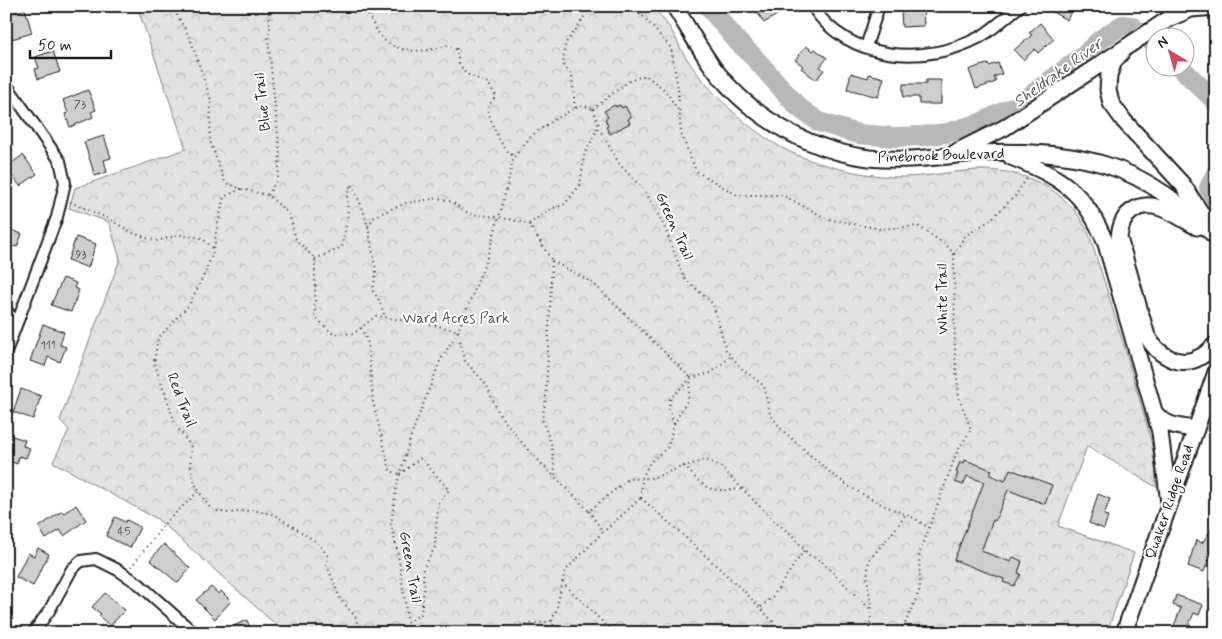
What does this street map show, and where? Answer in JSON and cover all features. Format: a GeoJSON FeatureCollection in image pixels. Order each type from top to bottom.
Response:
{"type":"FeatureCollection","features":[{"type":"Feature","properties":{"kind":"street","name":"Pinebrook Boulevard"},"geometry":{"type":"LineString","coordinates":[[674,6],[702,52],[721,78],[755,110],[790,132],[837,151],[870,158],[906,159],[1003,153],[1038,154],[1074,158],[1108,165],[1124,171],[1172,198],[1216,237]]}},
{"type":"Feature","properties":{"kind":"street"},"geometry":{"type":"LineString","coordinates":[[812,6],[834,32],[856,44],[886,53],[912,56],[943,51],[982,36],[1020,6]]}},
{"type":"Feature","properties":{"kind":"street"},"geometry":{"type":"LineString","coordinates":[[866,47],[879,6]]}},
{"type":"Feature","properties":{"kind":"street"},"geometry":{"type":"LineString","coordinates":[[948,156],[1004,128],[1147,32],[1181,12],[1202,7],[1216,7]]}},
{"type":"Feature","properties":{"kind":"street"},"geometry":{"type":"LineString","coordinates":[[1127,46],[1114,61],[1109,75],[1108,90],[1111,103],[1183,185],[1216,237]]}},
{"type":"Feature","properties":{"kind":"street"},"geometry":{"type":"LineString","coordinates":[[6,84],[60,161],[65,183],[57,217],[6,352]]}},
{"type":"Feature","properties":{"kind":"street"},"geometry":{"type":"LineString","coordinates":[[1003,153],[1045,170],[1056,177],[1078,196],[1094,218],[1106,244],[1154,412],[1163,447],[1169,503]]}},
{"type":"Feature","properties":{"kind":"street"},"geometry":{"type":"LineString","coordinates":[[1216,237],[1166,210],[1151,205],[1143,205],[1129,213],[1121,224],[1119,238],[1148,336],[1156,349],[1170,359],[1186,361],[1200,358],[1216,344]]}},
{"type":"Feature","properties":{"kind":"street"},"geometry":{"type":"LineString","coordinates":[[6,310],[16,323]]}},
{"type":"Feature","properties":{"kind":"street","name":"Quaker Ridge Road"},"geometry":{"type":"LineString","coordinates":[[1124,633],[1216,372]]}},
{"type":"Feature","properties":{"kind":"street"},"geometry":{"type":"LineString","coordinates":[[1204,407],[1216,397]]}},
{"type":"Feature","properties":{"kind":"street"},"geometry":{"type":"LineString","coordinates":[[1154,412],[1159,418],[1173,426],[1196,429]]}},
{"type":"Feature","properties":{"kind":"street"},"geometry":{"type":"LineString","coordinates":[[33,633],[49,611],[72,569],[81,561],[96,559],[139,584],[194,633]]}},
{"type":"Feature","properties":{"kind":"path"},"geometry":{"type":"LineString","coordinates":[[172,6],[190,38],[211,100],[210,141],[225,182],[241,189],[268,195],[290,214],[296,239],[314,259],[314,317],[332,333],[353,334],[376,316],[434,325],[458,331],[465,361],[486,384],[499,414],[529,451],[589,511],[603,532]]}},
{"type":"Feature","properties":{"kind":"path","name":"Blue Trail"},"geometry":{"type":"LineString","coordinates":[[268,195],[278,178],[280,154],[268,38],[270,28],[269,12],[274,6]]}},
{"type":"Feature","properties":{"kind":"path"},"geometry":{"type":"LineString","coordinates":[[364,6],[384,40],[406,50],[431,50],[448,45],[456,49],[460,64],[466,74],[488,83],[496,96],[487,108],[504,149],[514,157]]}},
{"type":"Feature","properties":{"kind":"path"},"geometry":{"type":"LineString","coordinates":[[590,6],[578,27],[565,44],[563,65],[572,75],[575,108],[585,106],[593,109],[629,81],[645,75],[665,90],[680,112]]}},
{"type":"Feature","properties":{"kind":"path","name":"White Trail"},"geometry":{"type":"LineString","coordinates":[[632,6],[672,48],[678,88],[681,134],[696,171],[737,195],[782,195],[828,219],[880,229],[918,226],[946,245],[954,254],[955,357],[958,389],[959,398],[971,429],[957,452],[929,528]]}},
{"type":"Feature","properties":{"kind":"path","name":"Green Trail"},"geometry":{"type":"LineString","coordinates":[[409,633],[399,559],[391,524],[400,474],[410,436],[440,361],[458,331],[486,261],[514,157],[531,136],[575,108]]}},
{"type":"Feature","properties":{"kind":"path","name":"Green Trail"},"geometry":{"type":"LineString","coordinates":[[593,109],[599,126],[620,165],[646,192],[664,226],[684,278],[713,304],[726,350],[741,368],[764,386],[770,414],[782,430],[832,474],[850,487],[883,505],[914,518],[929,528]]}},
{"type":"Feature","properties":{"kind":"path"},"geometry":{"type":"LineString","coordinates":[[529,224],[549,210],[565,204],[580,185],[584,156],[599,126]]}},
{"type":"Feature","properties":{"kind":"path"},"geometry":{"type":"LineString","coordinates":[[954,254],[965,236],[989,221],[1015,196],[1031,171]]}},
{"type":"Feature","properties":{"kind":"path"},"geometry":{"type":"LineString","coordinates":[[314,259],[342,247],[348,214],[347,196],[351,184],[368,226],[376,272],[373,291],[379,300],[386,318]]}},
{"type":"Feature","properties":{"kind":"path","name":"Red Trail"},"geometry":{"type":"LineString","coordinates":[[241,189],[224,197],[214,249],[205,273],[189,305],[158,338],[154,362],[176,425],[191,447],[189,464],[198,492],[212,510],[228,513],[254,510],[275,515],[318,543],[327,555],[328,565],[340,599],[355,616],[357,623],[367,633]]}},
{"type":"Feature","properties":{"kind":"path"},"geometry":{"type":"LineString","coordinates":[[368,226],[375,216],[406,203],[438,198],[452,202],[469,214],[499,217],[529,224],[552,260],[593,283],[692,378]]}},
{"type":"Feature","properties":{"kind":"path"},"geometry":{"type":"LineString","coordinates":[[66,200],[107,218],[133,233],[156,241],[180,235],[202,238],[214,249]]}},
{"type":"Feature","properties":{"kind":"path"},"geometry":{"type":"LineString","coordinates":[[552,260],[546,397],[542,419],[551,444],[556,478]]}},
{"type":"Feature","properties":{"kind":"path"},"geometry":{"type":"LineString","coordinates":[[361,328],[368,343],[373,402],[390,471],[400,474],[421,458],[449,490],[438,504],[435,547],[423,569],[424,588],[421,614],[408,622]]}},
{"type":"Feature","properties":{"kind":"path"},"geometry":{"type":"LineString","coordinates":[[674,424],[669,409],[670,400],[692,378],[711,373],[731,356]]}},
{"type":"Feature","properties":{"kind":"path"},"geometry":{"type":"LineString","coordinates":[[556,633],[552,622],[565,571],[603,532],[641,498],[642,478],[650,462],[668,447],[674,424],[688,399],[692,378]]}},
{"type":"Feature","properties":{"kind":"path"},"geometry":{"type":"LineString","coordinates":[[589,511],[628,479],[653,478],[706,460],[720,466],[773,520],[791,534],[810,555],[821,561],[872,612]]}},
{"type":"Feature","properties":{"kind":"path"},"geometry":{"type":"LineString","coordinates":[[684,466],[702,485],[717,491],[743,489]]}},
{"type":"Feature","properties":{"kind":"path"},"geometry":{"type":"LineString","coordinates":[[125,575],[166,522],[198,492]]}},
{"type":"Feature","properties":{"kind":"path"},"geometry":{"type":"LineString","coordinates":[[641,498],[761,607],[784,633]]}},
{"type":"Feature","properties":{"kind":"path"},"geometry":{"type":"LineString","coordinates":[[868,633],[872,612],[867,577],[870,560],[906,514]]}},
{"type":"Feature","properties":{"kind":"path"},"geometry":{"type":"LineString","coordinates":[[897,633],[906,622],[920,588],[919,555],[929,528]]}},
{"type":"Feature","properties":{"kind":"path"},"geometry":{"type":"LineString","coordinates":[[761,607],[773,596],[805,550]]}},
{"type":"Feature","properties":{"kind":"path"},"geometry":{"type":"LineString","coordinates":[[562,582],[614,633]]}},
{"type":"Feature","properties":{"kind":"path"},"geometry":{"type":"LineString","coordinates":[[514,633],[522,625],[552,622]]}},
{"type":"Feature","properties":{"kind":"path"},"geometry":{"type":"LineString","coordinates":[[870,626],[876,633]]}},
{"type":"Feature","properties":{"kind":"green space","name":"Ward Acres Park"},"geometry":{"type":"Polygon","coordinates":[[[137,6],[652,6],[670,28],[683,53],[695,70],[718,97],[746,123],[790,152],[831,167],[888,177],[912,177],[978,170],[1011,173],[1027,177],[1055,192],[1078,215],[1090,236],[1133,375],[1155,463],[1156,487],[1087,446],[1058,526],[1134,553],[1107,633],[285,633],[157,519],[53,462],[69,430],[60,420],[120,259],[109,222],[69,208],[75,188],[186,149],[137,6]]]}},
{"type":"Feature","properties":{"kind":"building"},"geometry":{"type":"Polygon","coordinates":[[[754,6],[791,6],[764,23],[754,6]]]}},
{"type":"Feature","properties":{"kind":"building"},"geometry":{"type":"Polygon","coordinates":[[[904,6],[923,6],[924,26],[902,27],[901,13],[904,13],[904,6]]]}},
{"type":"Feature","properties":{"kind":"building"},"geometry":{"type":"Polygon","coordinates":[[[1041,6],[1074,6],[1067,20],[1041,6]]]}},
{"type":"Feature","properties":{"kind":"building"},"geometry":{"type":"Polygon","coordinates":[[[25,9],[32,33],[12,39],[8,27],[11,26],[7,15],[25,9]]]}},
{"type":"Feature","properties":{"kind":"building"},"geometry":{"type":"Polygon","coordinates":[[[1040,23],[1054,39],[1038,53],[1035,49],[1023,60],[1014,50],[1032,35],[1029,33],[1040,23]]]}},
{"type":"Feature","properties":{"kind":"building"},"geometry":{"type":"Polygon","coordinates":[[[806,46],[813,51],[815,49],[827,58],[820,67],[824,70],[816,80],[801,68],[803,66],[795,60],[806,46]]]}},
{"type":"Feature","properties":{"kind":"building"},"geometry":{"type":"Polygon","coordinates":[[[53,51],[60,72],[38,79],[35,69],[39,68],[35,57],[53,51]]]}},
{"type":"Feature","properties":{"kind":"building"},"geometry":{"type":"Polygon","coordinates":[[[998,63],[1002,74],[994,77],[996,82],[976,89],[969,70],[979,66],[988,64],[989,66],[998,63]]]}},
{"type":"Feature","properties":{"kind":"building"},"geometry":{"type":"Polygon","coordinates":[[[851,73],[868,78],[869,74],[884,78],[878,97],[847,89],[851,73]]]}},
{"type":"Feature","properties":{"kind":"building"},"geometry":{"type":"Polygon","coordinates":[[[926,80],[941,80],[941,104],[919,104],[919,97],[903,97],[903,84],[926,84],[926,80]]]}},
{"type":"Feature","properties":{"kind":"building"},"geometry":{"type":"Polygon","coordinates":[[[88,90],[96,110],[91,112],[93,117],[70,127],[65,114],[68,113],[63,100],[88,90]]]}},
{"type":"Feature","properties":{"kind":"building"},"geometry":{"type":"Polygon","coordinates":[[[615,105],[616,107],[620,105],[622,108],[625,106],[631,117],[628,119],[630,123],[610,134],[606,127],[608,126],[605,119],[608,117],[604,111],[615,105]]]}},
{"type":"Feature","properties":{"kind":"building"},"geometry":{"type":"Polygon","coordinates":[[[104,136],[111,158],[104,160],[107,172],[95,176],[84,142],[104,136]]]}},
{"type":"Feature","properties":{"kind":"building"},"geometry":{"type":"Polygon","coordinates":[[[23,155],[37,174],[20,186],[6,167],[23,155]]]}},
{"type":"Feature","properties":{"kind":"building"},"geometry":{"type":"Polygon","coordinates":[[[6,228],[22,234],[17,247],[13,246],[7,261],[6,228]]]}},
{"type":"Feature","properties":{"kind":"building"},"geometry":{"type":"Polygon","coordinates":[[[76,237],[96,244],[88,268],[68,260],[76,237]]]}},
{"type":"Feature","properties":{"kind":"building"},"geometry":{"type":"Polygon","coordinates":[[[63,278],[76,283],[74,288],[79,290],[71,312],[51,305],[63,278]]]}},
{"type":"Feature","properties":{"kind":"building"},"geometry":{"type":"Polygon","coordinates":[[[43,324],[64,332],[60,345],[66,347],[60,362],[48,357],[45,366],[30,361],[43,324]]]}},
{"type":"Feature","properties":{"kind":"building"},"geometry":{"type":"Polygon","coordinates":[[[21,389],[41,396],[33,419],[13,412],[21,389]]]}},
{"type":"Feature","properties":{"kind":"building"},"geometry":{"type":"Polygon","coordinates":[[[6,434],[25,440],[23,446],[30,448],[26,458],[19,456],[17,464],[6,460],[6,434]]]}},
{"type":"Feature","properties":{"kind":"building"},"geometry":{"type":"Polygon","coordinates":[[[965,460],[992,470],[990,475],[1005,481],[1010,469],[1052,485],[1045,504],[1008,490],[995,521],[993,520],[981,551],[1011,562],[1013,557],[1022,561],[1018,573],[1021,574],[1014,586],[1003,582],[1004,579],[954,560],[984,482],[967,476],[963,485],[955,482],[960,462],[964,463],[965,460]]]}},
{"type":"Feature","properties":{"kind":"building"},"geometry":{"type":"Polygon","coordinates":[[[1098,494],[1110,499],[1104,515],[1108,516],[1104,529],[1089,523],[1098,494]]]}},
{"type":"Feature","properties":{"kind":"building"},"geometry":{"type":"Polygon","coordinates":[[[76,505],[86,520],[64,536],[60,530],[46,539],[39,527],[62,511],[64,513],[76,505]]]}},
{"type":"Feature","properties":{"kind":"building"},"geometry":{"type":"Polygon","coordinates":[[[115,517],[125,522],[127,520],[140,527],[130,548],[106,536],[115,517]]]}},
{"type":"Feature","properties":{"kind":"building"},"geometry":{"type":"Polygon","coordinates":[[[1216,523],[1216,541],[1204,572],[1188,566],[1196,540],[1202,543],[1216,523]]]}},
{"type":"Feature","properties":{"kind":"building"},"geometry":{"type":"Polygon","coordinates":[[[164,544],[190,568],[178,583],[150,560],[164,544]]]}},
{"type":"Feature","properties":{"kind":"building"},"geometry":{"type":"Polygon","coordinates":[[[38,548],[49,554],[33,586],[16,577],[28,553],[34,556],[38,548]]]}},
{"type":"Feature","properties":{"kind":"building"},"geometry":{"type":"Polygon","coordinates":[[[211,587],[219,594],[221,591],[231,601],[215,619],[196,600],[211,587]]]}},
{"type":"Feature","properties":{"kind":"building"},"geometry":{"type":"Polygon","coordinates":[[[105,593],[125,610],[110,626],[99,616],[101,614],[92,607],[105,593]]]}},
{"type":"Feature","properties":{"kind":"building"},"geometry":{"type":"Polygon","coordinates":[[[1176,595],[1203,605],[1199,615],[1194,613],[1185,633],[1171,633],[1181,608],[1173,605],[1176,595]]]}},
{"type":"Feature","properties":{"kind":"building"},"geometry":{"type":"Polygon","coordinates":[[[247,620],[252,633],[218,633],[247,620]]]}},
{"type":"Feature","properties":{"kind":"waterway","name":"Sheldrake River"},"geometry":{"type":"LineString","coordinates":[[708,6],[738,42],[798,107],[819,122],[858,134],[894,137],[947,133],[980,123],[1018,105],[1084,55],[1101,39],[1122,25],[1131,26],[1144,36]]}},
{"type":"Feature","properties":{"kind":"waterway","name":"Sheldrake River"},"geometry":{"type":"LineString","coordinates":[[1191,78],[1216,102]]}},
{"type":"Feature","properties":{"kind":"waterway","name":"Sheldrake River"},"geometry":{"type":"LineString","coordinates":[[1216,173],[1209,188],[1216,201]]}}]}
